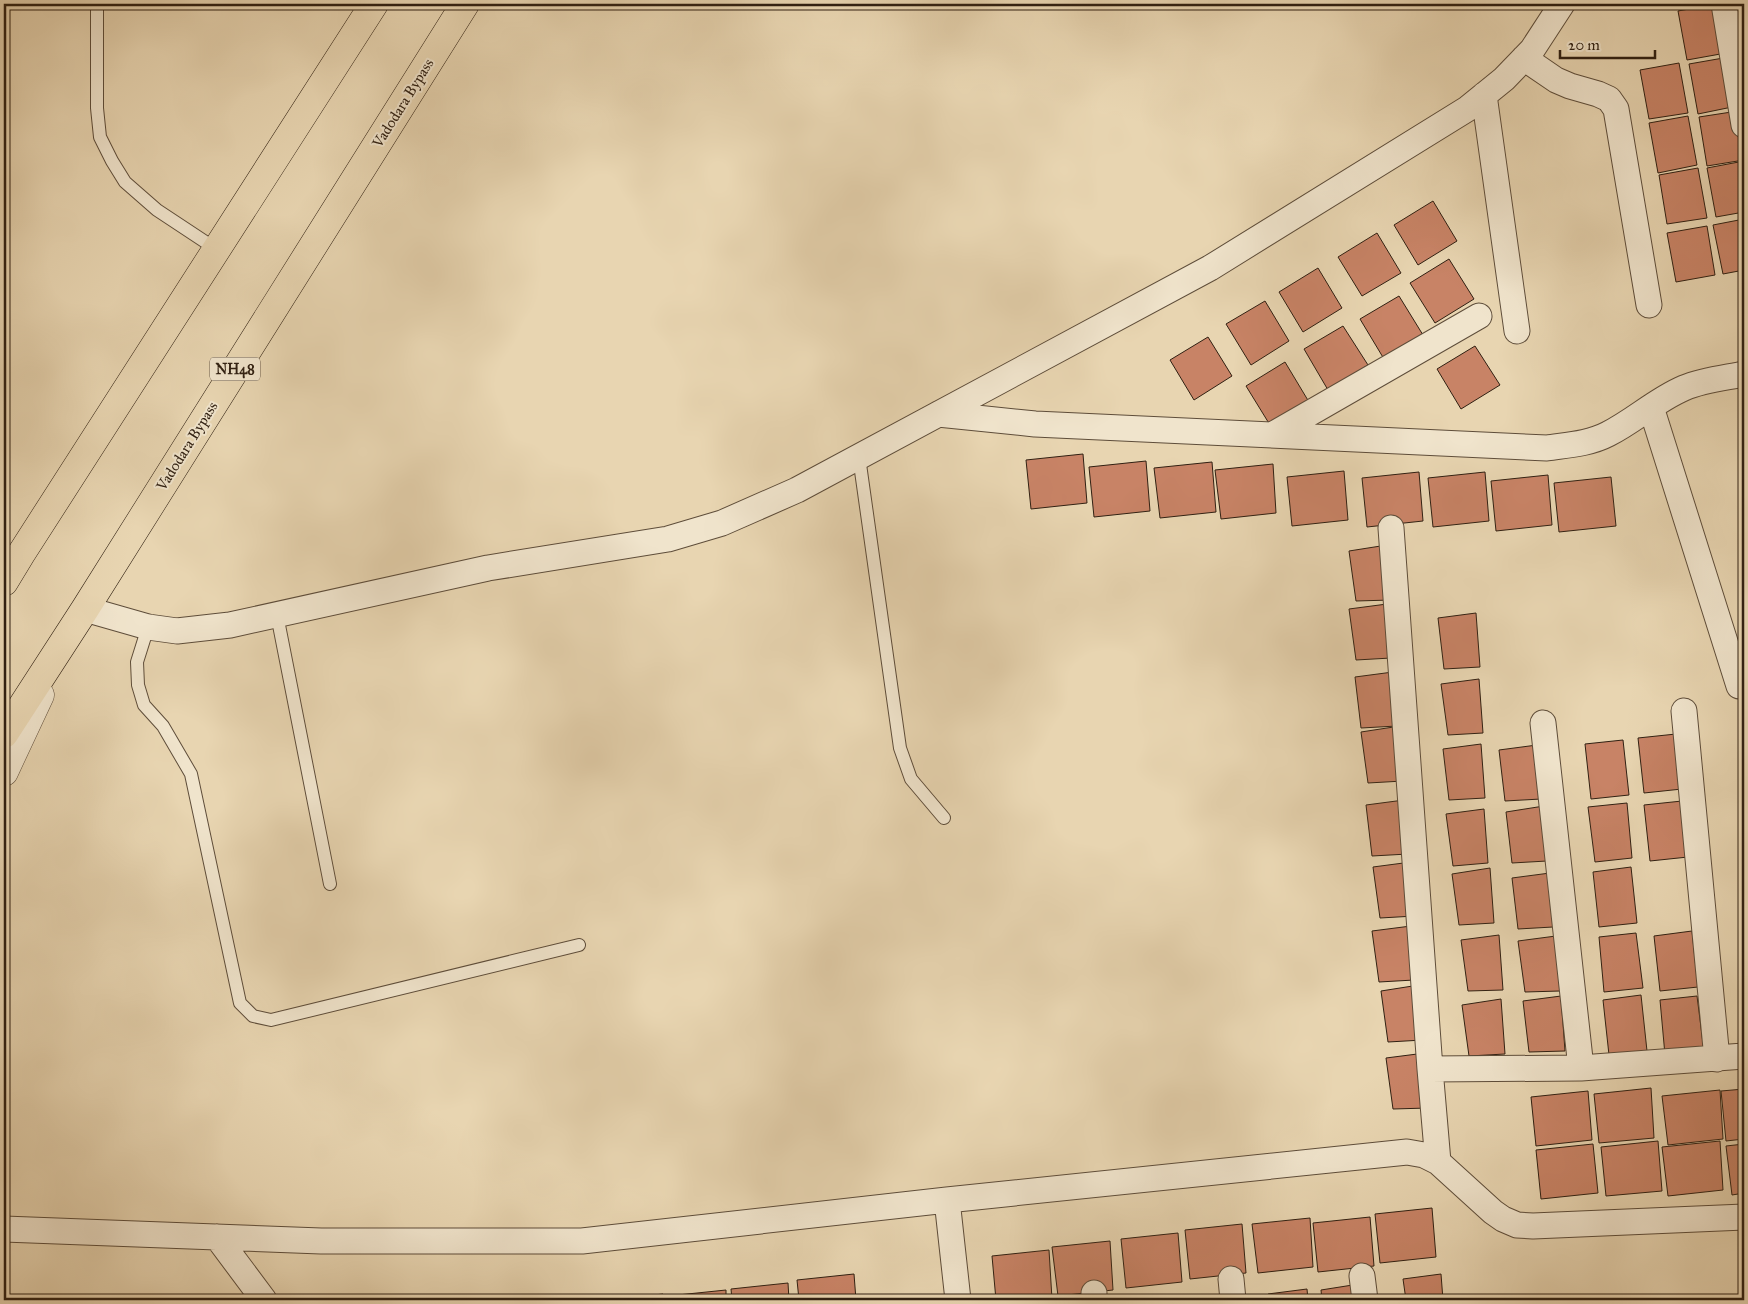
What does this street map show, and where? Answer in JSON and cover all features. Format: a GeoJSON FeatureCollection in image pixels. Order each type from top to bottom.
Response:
{"type":"FeatureCollection","features":[{"type":"Feature","properties":{"kind":"highway"},"geometry":{"type":"LineString","coordinates":[[4,582],[374,4]]}},
{"type":"Feature","properties":{"kind":"highway","name":"Vadodara Bypass"},"geometry":{"type":"LineString","coordinates":[[4,734],[85,609],[465,4]]}},
{"type":"Feature","properties":{"kind":"street"},"geometry":{"type":"LineString","coordinates":[[85,609],[148,627],[177,631],[230,626],[488,568],[668,539],[722,523],[798,490],[1210,268],[1467,109],[1504,79],[1532,50],[1562,4]]}},
{"type":"Feature","properties":{"kind":"street"},"geometry":{"type":"LineString","coordinates":[[1724,4],[1744,125]]}},
{"type":"Feature","properties":{"kind":"street"},"geometry":{"type":"LineString","coordinates":[[1524,58],[1556,80],[1608,99],[1616,109],[1649,305]]}},
{"type":"Feature","properties":{"kind":"street"},"geometry":{"type":"LineString","coordinates":[[1484,95],[1517,331]]}},
{"type":"Feature","properties":{"kind":"street"},"geometry":{"type":"LineString","coordinates":[[1272,435],[1478,316]]}},
{"type":"Feature","properties":{"kind":"street"},"geometry":{"type":"LineString","coordinates":[[938,414],[1035,424],[1547,448],[1576,445],[1607,435],[1684,388],[1711,380],[1744,374]]}},
{"type":"Feature","properties":{"kind":"street"},"geometry":{"type":"LineString","coordinates":[[1651,407],[1739,686]]}},
{"type":"Feature","properties":{"kind":"street"},"geometry":{"type":"LineString","coordinates":[[1392,528],[1438,1162]]}},
{"type":"Feature","properties":{"kind":"street"},"geometry":{"type":"LineString","coordinates":[[4,772],[70,632]]}},
{"type":"Feature","properties":{"kind":"street"},"geometry":{"type":"LineString","coordinates":[[1684,711],[1717,1059]]}},
{"type":"Feature","properties":{"kind":"street"},"geometry":{"type":"LineString","coordinates":[[1543,723],[1580,1068]]}},
{"type":"Feature","properties":{"kind":"street"},"geometry":{"type":"LineString","coordinates":[[1430,1069],[1580,1068],[1744,1056]]}},
{"type":"Feature","properties":{"kind":"street"},"geometry":{"type":"LineString","coordinates":[[4,1228],[321,1241],[582,1241],[947,1200],[1407,1152],[1424,1155],[1438,1162],[1493,1212],[1517,1225],[1533,1226],[1744,1217]]}},
{"type":"Feature","properties":{"kind":"street"},"geometry":{"type":"LineString","coordinates":[[947,1200],[958,1300]]}},
{"type":"Feature","properties":{"kind":"street"},"geometry":{"type":"LineString","coordinates":[[217,1237],[264,1300]]}},
{"type":"Feature","properties":{"kind":"street"},"geometry":{"type":"LineString","coordinates":[[1362,1276],[1365,1300]]}},
{"type":"Feature","properties":{"kind":"lane"},"geometry":{"type":"LineString","coordinates":[[97,4],[97,108],[100,138],[125,182],[157,210],[216,249]]}},
{"type":"Feature","properties":{"kind":"lane"},"geometry":{"type":"LineString","coordinates":[[859,457],[900,748],[911,779],[944,818]]}},
{"type":"Feature","properties":{"kind":"lane"},"geometry":{"type":"LineString","coordinates":[[277,615],[330,884]]}},
{"type":"Feature","properties":{"kind":"lane"},"geometry":{"type":"LineString","coordinates":[[148,627],[137,662],[138,685],[144,705],[163,726],[191,774],[240,1003],[253,1016],[271,1020],[579,945]]}},
{"type":"Feature","properties":{"kind":"building"},"geometry":{"type":"Polygon","coordinates":[[[1717,4],[1726,53],[1687,60],[1678,11],[1717,4]]]}},
{"type":"Feature","properties":{"kind":"building"},"geometry":{"type":"Polygon","coordinates":[[[1729,57],[1737,106],[1698,114],[1689,64],[1729,57]]]}},
{"type":"Feature","properties":{"kind":"building"},"geometry":{"type":"Polygon","coordinates":[[[1679,63],[1688,113],[1649,119],[1640,70],[1679,63]]]}},
{"type":"Feature","properties":{"kind":"building"},"geometry":{"type":"Polygon","coordinates":[[[1738,111],[1744,146],[1744,160],[1707,166],[1699,117],[1738,111]]]}},
{"type":"Feature","properties":{"kind":"building"},"geometry":{"type":"Polygon","coordinates":[[[1688,116],[1697,165],[1658,173],[1649,123],[1688,116]]]}},
{"type":"Feature","properties":{"kind":"building"},"geometry":{"type":"Polygon","coordinates":[[[1744,161],[1744,212],[1716,217],[1707,168],[1744,161]]]}},
{"type":"Feature","properties":{"kind":"building"},"geometry":{"type":"Polygon","coordinates":[[[1698,168],[1707,218],[1667,224],[1659,175],[1698,168]]]}},
{"type":"Feature","properties":{"kind":"building"},"geometry":{"type":"Polygon","coordinates":[[[1433,201],[1457,241],[1418,265],[1394,225],[1433,201]]]}},
{"type":"Feature","properties":{"kind":"building"},"geometry":{"type":"Polygon","coordinates":[[[1744,219],[1744,270],[1723,274],[1713,225],[1744,219]]]}},
{"type":"Feature","properties":{"kind":"building"},"geometry":{"type":"Polygon","coordinates":[[[1707,226],[1715,275],[1676,282],[1667,233],[1707,226]]]}},
{"type":"Feature","properties":{"kind":"building"},"geometry":{"type":"Polygon","coordinates":[[[1377,233],[1401,273],[1362,296],[1338,257],[1377,233]]]}},
{"type":"Feature","properties":{"kind":"building"},"geometry":{"type":"Polygon","coordinates":[[[1449,259],[1474,299],[1435,323],[1410,283],[1449,259]]]}},
{"type":"Feature","properties":{"kind":"building"},"geometry":{"type":"Polygon","coordinates":[[[1318,268],[1342,308],[1303,332],[1279,292],[1318,268]]]}},
{"type":"Feature","properties":{"kind":"building"},"geometry":{"type":"Polygon","coordinates":[[[1399,296],[1423,335],[1384,359],[1360,319],[1399,296]]]}},
{"type":"Feature","properties":{"kind":"building"},"geometry":{"type":"Polygon","coordinates":[[[1265,301],[1289,341],[1251,365],[1226,324],[1265,301]]]}},
{"type":"Feature","properties":{"kind":"building"},"geometry":{"type":"Polygon","coordinates":[[[1343,326],[1368,365],[1328,390],[1304,349],[1343,326]]]}},
{"type":"Feature","properties":{"kind":"building"},"geometry":{"type":"Polygon","coordinates":[[[1208,337],[1232,376],[1194,400],[1170,360],[1208,337]]]}},
{"type":"Feature","properties":{"kind":"building"},"geometry":{"type":"Polygon","coordinates":[[[1475,346],[1500,385],[1461,409],[1437,369],[1475,346]]]}},
{"type":"Feature","properties":{"kind":"building"},"geometry":{"type":"Polygon","coordinates":[[[1285,362],[1309,402],[1270,425],[1246,386],[1285,362]]]}},
{"type":"Feature","properties":{"kind":"building"},"geometry":{"type":"Polygon","coordinates":[[[1083,454],[1087,503],[1031,509],[1026,460],[1083,454]]]}},
{"type":"Feature","properties":{"kind":"building"},"geometry":{"type":"Polygon","coordinates":[[[1146,461],[1150,511],[1094,517],[1089,467],[1146,461]]]}},
{"type":"Feature","properties":{"kind":"building"},"geometry":{"type":"Polygon","coordinates":[[[1212,462],[1216,512],[1160,518],[1154,468],[1212,462]]]}},
{"type":"Feature","properties":{"kind":"building"},"geometry":{"type":"Polygon","coordinates":[[[1273,464],[1276,513],[1221,519],[1215,470],[1273,464]]]}},
{"type":"Feature","properties":{"kind":"building"},"geometry":{"type":"Polygon","coordinates":[[[1344,471],[1348,520],[1292,526],[1287,477],[1344,471]]]}},
{"type":"Feature","properties":{"kind":"building"},"geometry":{"type":"Polygon","coordinates":[[[1419,472],[1423,521],[1367,527],[1362,478],[1419,472]]]}},
{"type":"Feature","properties":{"kind":"building"},"geometry":{"type":"Polygon","coordinates":[[[1485,472],[1489,521],[1433,527],[1428,478],[1485,472]]]}},
{"type":"Feature","properties":{"kind":"building"},"geometry":{"type":"Polygon","coordinates":[[[1548,475],[1552,525],[1496,531],[1491,481],[1548,475]]]}},
{"type":"Feature","properties":{"kind":"building"},"geometry":{"type":"Polygon","coordinates":[[[1611,477],[1616,526],[1559,532],[1554,483],[1611,477]]]}},
{"type":"Feature","properties":{"kind":"building"},"geometry":{"type":"Polygon","coordinates":[[[1387,545],[1391,600],[1356,601],[1349,551],[1387,545]]]}},
{"type":"Feature","properties":{"kind":"building"},"geometry":{"type":"Polygon","coordinates":[[[1387,604],[1391,658],[1356,660],[1349,609],[1387,604]]]}},
{"type":"Feature","properties":{"kind":"building"},"geometry":{"type":"Polygon","coordinates":[[[1476,613],[1480,667],[1444,669],[1438,618],[1476,613]]]}},
{"type":"Feature","properties":{"kind":"building"},"geometry":{"type":"Polygon","coordinates":[[[1393,672],[1397,726],[1361,728],[1355,677],[1393,672]]]}},
{"type":"Feature","properties":{"kind":"building"},"geometry":{"type":"Polygon","coordinates":[[[1479,679],[1483,733],[1448,735],[1441,684],[1479,679]]]}},
{"type":"Feature","properties":{"kind":"building"},"geometry":{"type":"Polygon","coordinates":[[[1400,726],[1403,781],[1368,783],[1361,732],[1400,726]]]}},
{"type":"Feature","properties":{"kind":"building"},"geometry":{"type":"Polygon","coordinates":[[[1676,734],[1682,789],[1644,793],[1638,738],[1676,734]]]}},
{"type":"Feature","properties":{"kind":"building"},"geometry":{"type":"Polygon","coordinates":[[[1623,740],[1629,795],[1591,799],[1585,744],[1623,740]]]}},
{"type":"Feature","properties":{"kind":"building"},"geometry":{"type":"Polygon","coordinates":[[[1481,744],[1485,798],[1449,800],[1443,749],[1481,744]]]}},
{"type":"Feature","properties":{"kind":"building"},"geometry":{"type":"Polygon","coordinates":[[[1537,745],[1541,799],[1505,801],[1499,750],[1537,745]]]}},
{"type":"Feature","properties":{"kind":"building"},"geometry":{"type":"Polygon","coordinates":[[[1404,800],[1408,854],[1372,856],[1366,805],[1404,800]]]}},
{"type":"Feature","properties":{"kind":"building"},"geometry":{"type":"Polygon","coordinates":[[[1682,801],[1688,857],[1650,861],[1644,805],[1682,801]]]}},
{"type":"Feature","properties":{"kind":"building"},"geometry":{"type":"Polygon","coordinates":[[[1627,803],[1632,858],[1595,862],[1588,807],[1627,803]]]}},
{"type":"Feature","properties":{"kind":"building"},"geometry":{"type":"Polygon","coordinates":[[[1544,806],[1547,861],[1512,863],[1506,812],[1544,806]]]}},
{"type":"Feature","properties":{"kind":"building"},"geometry":{"type":"Polygon","coordinates":[[[1484,809],[1488,863],[1453,866],[1446,814],[1484,809]]]}},
{"type":"Feature","properties":{"kind":"building"},"geometry":{"type":"Polygon","coordinates":[[[1411,862],[1415,916],[1380,918],[1373,867],[1411,862]]]}},
{"type":"Feature","properties":{"kind":"building"},"geometry":{"type":"Polygon","coordinates":[[[1631,867],[1637,923],[1599,927],[1593,872],[1631,867]]]}},
{"type":"Feature","properties":{"kind":"building"},"geometry":{"type":"Polygon","coordinates":[[[1490,868],[1494,923],[1459,925],[1452,874],[1490,868]]]}},
{"type":"Feature","properties":{"kind":"building"},"geometry":{"type":"Polygon","coordinates":[[[1550,873],[1553,927],[1518,929],[1512,878],[1550,873]]]}},
{"type":"Feature","properties":{"kind":"building"},"geometry":{"type":"Polygon","coordinates":[[[1411,926],[1414,980],[1379,982],[1372,931],[1411,926]]]}},
{"type":"Feature","properties":{"kind":"building"},"geometry":{"type":"Polygon","coordinates":[[[1692,931],[1698,987],[1660,991],[1654,936],[1692,931]]]}},
{"type":"Feature","properties":{"kind":"building"},"geometry":{"type":"Polygon","coordinates":[[[1636,933],[1643,988],[1604,992],[1599,937],[1636,933]]]}},
{"type":"Feature","properties":{"kind":"building"},"geometry":{"type":"Polygon","coordinates":[[[1499,935],[1503,990],[1468,991],[1461,940],[1499,935]]]}},
{"type":"Feature","properties":{"kind":"building"},"geometry":{"type":"Polygon","coordinates":[[[1556,936],[1560,991],[1525,992],[1518,941],[1556,936]]]}},
{"type":"Feature","properties":{"kind":"building"},"geometry":{"type":"Polygon","coordinates":[[[1419,985],[1423,1040],[1388,1042],[1381,991],[1419,985]]]}},
{"type":"Feature","properties":{"kind":"building"},"geometry":{"type":"Polygon","coordinates":[[[1641,995],[1647,1051],[1609,1055],[1603,1000],[1641,995]]]}},
{"type":"Feature","properties":{"kind":"building"},"geometry":{"type":"Polygon","coordinates":[[[1561,996],[1565,1051],[1529,1052],[1523,1001],[1561,996]]]}},
{"type":"Feature","properties":{"kind":"building"},"geometry":{"type":"Polygon","coordinates":[[[1697,996],[1704,1051],[1665,1055],[1660,1000],[1697,996]]]}},
{"type":"Feature","properties":{"kind":"building"},"geometry":{"type":"Polygon","coordinates":[[[1501,999],[1505,1054],[1469,1056],[1462,1005],[1501,999]]]}},
{"type":"Feature","properties":{"kind":"building"},"geometry":{"type":"Polygon","coordinates":[[[1425,1053],[1428,1108],[1393,1109],[1386,1058],[1425,1053]]]}},
{"type":"Feature","properties":{"kind":"building"},"geometry":{"type":"Polygon","coordinates":[[[1651,1088],[1654,1138],[1599,1143],[1594,1094],[1651,1088]]]}},
{"type":"Feature","properties":{"kind":"building"},"geometry":{"type":"Polygon","coordinates":[[[1744,1089],[1744,1139],[1726,1141],[1721,1091],[1744,1089]]]}},
{"type":"Feature","properties":{"kind":"building"},"geometry":{"type":"Polygon","coordinates":[[[1720,1090],[1723,1139],[1668,1145],[1662,1096],[1720,1090]]]}},
{"type":"Feature","properties":{"kind":"building"},"geometry":{"type":"Polygon","coordinates":[[[1588,1091],[1592,1140],[1536,1146],[1531,1097],[1588,1091]]]}},
{"type":"Feature","properties":{"kind":"building"},"geometry":{"type":"Polygon","coordinates":[[[1658,1141],[1662,1191],[1606,1196],[1601,1147],[1658,1141]]]}},
{"type":"Feature","properties":{"kind":"building"},"geometry":{"type":"Polygon","coordinates":[[[1720,1141],[1723,1190],[1668,1196],[1662,1147],[1720,1141]]]}},
{"type":"Feature","properties":{"kind":"building"},"geometry":{"type":"Polygon","coordinates":[[[1593,1144],[1598,1193],[1541,1199],[1536,1150],[1593,1144]]]}},
{"type":"Feature","properties":{"kind":"building"},"geometry":{"type":"Polygon","coordinates":[[[1744,1144],[1744,1193],[1732,1195],[1726,1146],[1744,1144]]]}},
{"type":"Feature","properties":{"kind":"building"},"geometry":{"type":"Polygon","coordinates":[[[1432,1208],[1436,1257],[1380,1263],[1375,1214],[1432,1208]]]}},
{"type":"Feature","properties":{"kind":"building"},"geometry":{"type":"Polygon","coordinates":[[[1370,1217],[1374,1266],[1318,1272],[1313,1223],[1370,1217]]]}},
{"type":"Feature","properties":{"kind":"building"},"geometry":{"type":"Polygon","coordinates":[[[1310,1218],[1313,1267],[1258,1273],[1252,1224],[1310,1218]]]}},
{"type":"Feature","properties":{"kind":"building"},"geometry":{"type":"Polygon","coordinates":[[[1242,1224],[1246,1273],[1190,1279],[1185,1230],[1242,1224]]]}},
{"type":"Feature","properties":{"kind":"building"},"geometry":{"type":"Polygon","coordinates":[[[1178,1233],[1182,1282],[1126,1288],[1121,1239],[1178,1233]]]}},
{"type":"Feature","properties":{"kind":"building"},"geometry":{"type":"Polygon","coordinates":[[[1110,1241],[1113,1290],[1058,1296],[1052,1247],[1110,1241]]]}},
{"type":"Feature","properties":{"kind":"building"},"geometry":{"type":"Polygon","coordinates":[[[1049,1250],[1052,1299],[996,1300],[992,1256],[1049,1250]]]}},
{"type":"Feature","properties":{"kind":"building"},"geometry":{"type":"Polygon","coordinates":[[[854,1274],[856,1300],[799,1300],[797,1280],[854,1274]]]}},
{"type":"Feature","properties":{"kind":"building"},"geometry":{"type":"Polygon","coordinates":[[[1441,1274],[1443,1300],[1406,1300],[1403,1279],[1441,1274]]]}},
{"type":"Feature","properties":{"kind":"building"},"geometry":{"type":"Polygon","coordinates":[[[788,1283],[789,1300],[732,1300],[731,1289],[788,1283]]]}},
{"type":"Feature","properties":{"kind":"building"},"geometry":{"type":"Polygon","coordinates":[[[1359,1284],[1360,1300],[1322,1300],[1321,1290],[1359,1284]]]}},
{"type":"Feature","properties":{"kind":"building"},"geometry":{"type":"Polygon","coordinates":[[[1307,1289],[1308,1300],[1269,1300],[1268,1294],[1307,1289]]]}},
{"type":"Feature","properties":{"kind":"building"},"geometry":{"type":"Polygon","coordinates":[[[726,1290],[726,1300],[669,1300],[668,1296],[726,1290]]]}},
{"type":"Feature","properties":{"kind":"building"},"geometry":{"type":"Polygon","coordinates":[[[663,1294],[663,1300],[606,1300],[663,1294]]]}}]}
